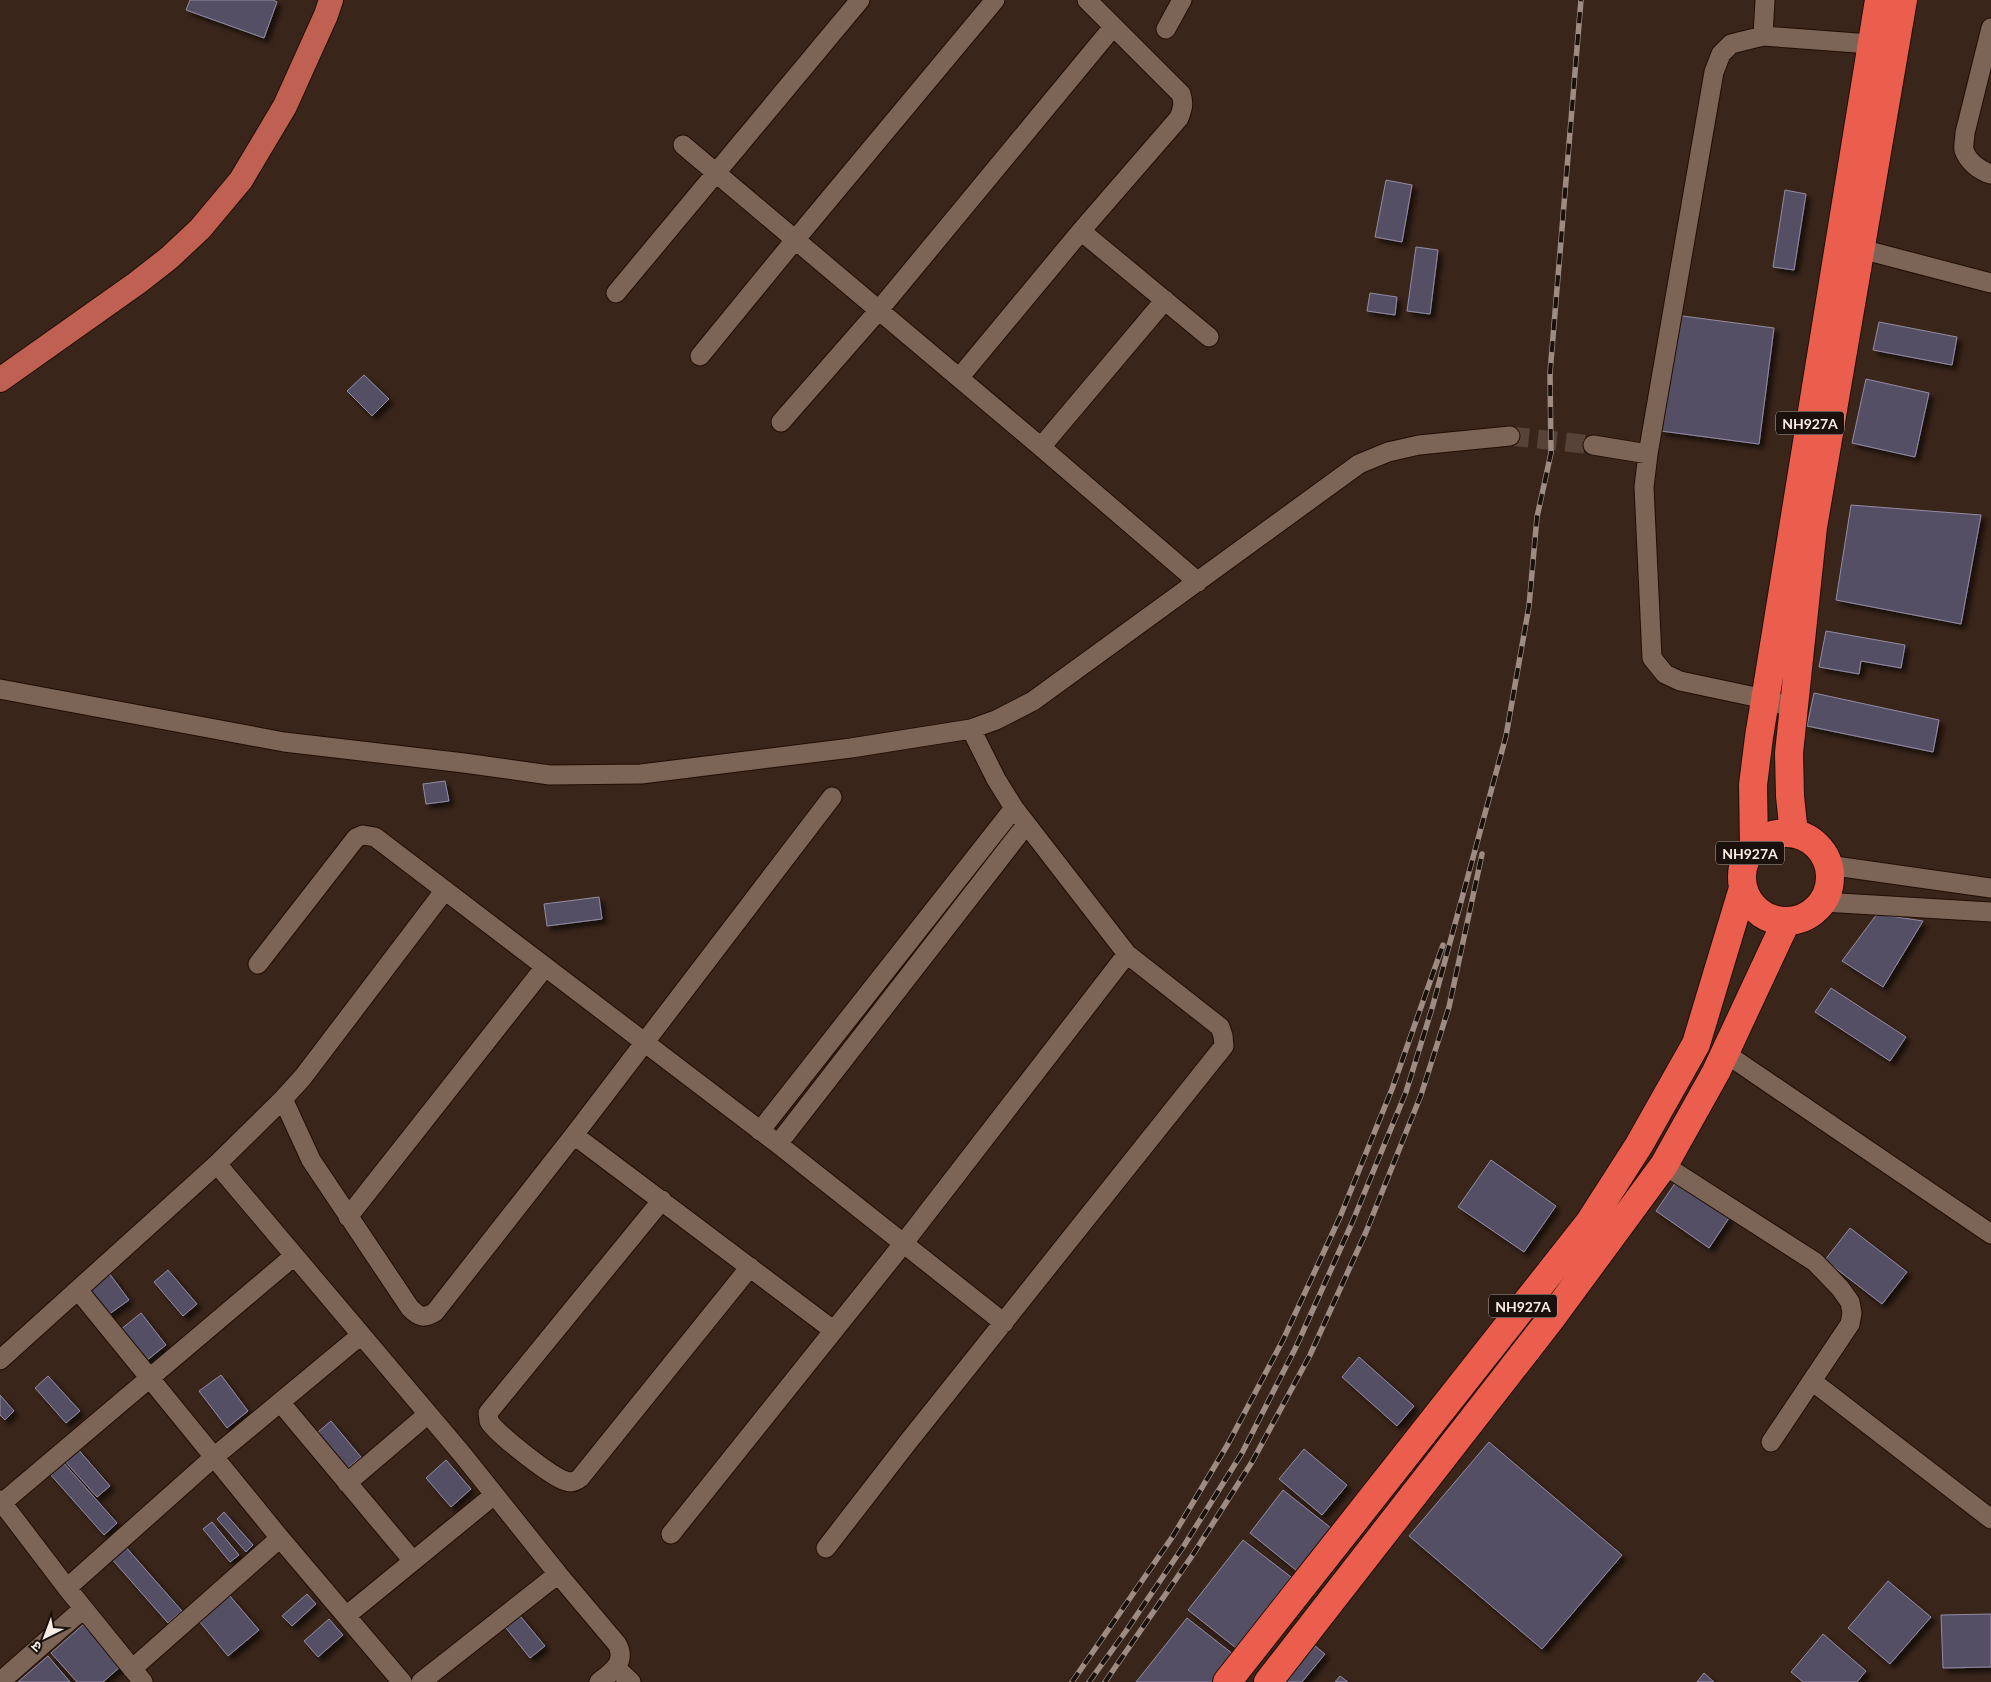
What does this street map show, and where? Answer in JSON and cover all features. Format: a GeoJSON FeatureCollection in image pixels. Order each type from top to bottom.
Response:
{"type":"FeatureCollection","features":[{"type":"Feature","properties":{"kind":"highway","name":"NH927A"},"geometry":{"type":"LineString","coordinates":[[1794,834],[1790,796],[1789,753],[1813,526],[1861,249],[1883,45],[1879,0]]}},
{"type":"Feature","properties":{"kind":"highway","name":"NH927A"},"geometry":{"type":"LineString","coordinates":[[1754,847],[1753,785],[1765,699],[1883,45],[1903,0]]}},
{"type":"Feature","properties":{"kind":"highway","name":"NH927A"},"geometry":{"type":"LineString","coordinates":[[1227,1682],[1589,1222],[1639,1145],[1696,1044],[1743,888],[1742,873],[1746,859],[1754,847],[1766,838],[1780,834],[1794,834],[1808,839],[1819,848],[1828,865]]}},
{"type":"Feature","properties":{"kind":"highway"},"geometry":{"type":"LineString","coordinates":[[1743,888],[1749,901],[1759,912],[1772,919],[1786,922],[1800,919],[1813,913],[1823,902],[1829,889],[1830,874],[1828,865]]}},
{"type":"Feature","properties":{"kind":"highway","name":"NH927A"},"geometry":{"type":"LineString","coordinates":[[1268,1682],[1550,1320],[1664,1165],[1725,1053],[1786,922]]}},
{"type":"Feature","properties":{"kind":"main road"},"geometry":{"type":"LineString","coordinates":[[0,380],[137,283],[170,258],[200,230],[241,180],[284,106],[326,15],[331,0]]}},
{"type":"Feature","properties":{"kind":"street"},"geometry":{"type":"LineString","coordinates":[[616,293],[860,0]]}},
{"type":"Feature","properties":{"kind":"street"},"geometry":{"type":"LineString","coordinates":[[700,356],[995,0]]}},
{"type":"Feature","properties":{"kind":"street"},"geometry":{"type":"LineString","coordinates":[[959,378],[1081,231],[1179,118],[1184,102],[1181,94],[1086,0]]}},
{"type":"Feature","properties":{"kind":"street"},"geometry":{"type":"LineString","coordinates":[[1166,29],[1182,0]]}},
{"type":"Feature","properties":{"kind":"street"},"geometry":{"type":"LineString","coordinates":[[1763,36],[1765,0]]}},
{"type":"Feature","properties":{"kind":"street"},"geometry":{"type":"LineString","coordinates":[[781,422],[878,310],[1114,27]]}},
{"type":"Feature","properties":{"kind":"street"},"geometry":{"type":"LineString","coordinates":[[1991,28],[1965,133],[1964,150],[1970,161],[1980,171],[1991,174]]}},
{"type":"Feature","properties":{"kind":"street"},"geometry":{"type":"LineString","coordinates":[[1794,708],[1765,699],[1680,681],[1665,674],[1652,658],[1644,487],[1648,454],[1714,72],[1721,54],[1731,44],[1763,36],[1883,45]]}},
{"type":"Feature","properties":{"kind":"street"},"geometry":{"type":"LineString","coordinates":[[682,145],[1041,447],[1198,582]]}},
{"type":"Feature","properties":{"kind":"street"},"geometry":{"type":"LineString","coordinates":[[1081,231],[1209,337]]}},
{"type":"Feature","properties":{"kind":"street"},"geometry":{"type":"LineString","coordinates":[[1861,249],[1991,283]]}},
{"type":"Feature","properties":{"kind":"street"},"geometry":{"type":"LineString","coordinates":[[1041,447],[1165,300]]}},
{"type":"Feature","properties":{"kind":"street"},"geometry":{"type":"LineString","coordinates":[[0,689],[284,742],[550,775],[641,774],[851,748],[971,729],[996,720],[1033,701],[1359,464],[1388,452],[1420,445],[1510,436]]}},
{"type":"Feature","properties":{"kind":"street"},"geometry":{"type":"LineString","coordinates":[[1593,445],[1648,454]]}},
{"type":"Feature","properties":{"kind":"street"},"geometry":{"type":"LineString","coordinates":[[826,1548],[908,1442],[1224,1046],[1220,1027],[1128,954],[1014,808],[996,779],[971,729]]}},
{"type":"Feature","properties":{"kind":"street"},"geometry":{"type":"LineString","coordinates":[[283,1099],[304,1148],[348,1217],[410,1308],[418,1316],[429,1316],[574,1135],[832,797]]}},
{"type":"Feature","properties":{"kind":"street"},"geometry":{"type":"LineString","coordinates":[[760,1131],[1014,808]]}},
{"type":"Feature","properties":{"kind":"street"},"geometry":{"type":"LineString","coordinates":[[778,1144],[1026,825]]}},
{"type":"Feature","properties":{"kind":"street"},"geometry":{"type":"LineString","coordinates":[[258,964],[356,838],[363,835],[375,837],[778,1144],[1004,1323]]}},
{"type":"Feature","properties":{"kind":"street"},"geometry":{"type":"LineString","coordinates":[[1828,865],[1991,888]]}},
{"type":"Feature","properties":{"kind":"street"},"geometry":{"type":"LineString","coordinates":[[0,1360],[217,1164],[283,1099],[302,1077],[445,890]]}},
{"type":"Feature","properties":{"kind":"street"},"geometry":{"type":"LineString","coordinates":[[1823,902],[1991,912]]}},
{"type":"Feature","properties":{"kind":"street"},"geometry":{"type":"LineString","coordinates":[[671,1534],[903,1244],[1128,954]]}},
{"type":"Feature","properties":{"kind":"street"},"geometry":{"type":"LineString","coordinates":[[348,1217],[545,967]]}},
{"type":"Feature","properties":{"kind":"street"},"geometry":{"type":"LineString","coordinates":[[1725,1053],[1991,1234]]}},
{"type":"Feature","properties":{"kind":"street"},"geometry":{"type":"LineString","coordinates":[[574,1135],[833,1330]]}},
{"type":"Feature","properties":{"kind":"street"},"geometry":{"type":"LineString","coordinates":[[217,1164],[428,1414],[617,1644],[621,1650],[616,1668],[599,1682]]}},
{"type":"Feature","properties":{"kind":"street"},"geometry":{"type":"LineString","coordinates":[[1664,1165],[1815,1262],[1840,1288],[1850,1302],[1852,1313],[1850,1324],[1771,1442]]}},
{"type":"Feature","properties":{"kind":"street"},"geometry":{"type":"LineString","coordinates":[[662,1200],[488,1413],[489,1420],[506,1438],[555,1477],[567,1482],[580,1478],[750,1267]]}},
{"type":"Feature","properties":{"kind":"street"},"geometry":{"type":"LineString","coordinates":[[280,1538],[138,1675],[3,1509],[150,1378],[294,1256]]}},
{"type":"Feature","properties":{"kind":"street"},"geometry":{"type":"LineString","coordinates":[[78,1290],[280,1538],[402,1682]]}},
{"type":"Feature","properties":{"kind":"street"},"geometry":{"type":"LineString","coordinates":[[67,1588],[214,1457],[361,1335]]}},
{"type":"Feature","properties":{"kind":"street"},"geometry":{"type":"LineString","coordinates":[[1812,1381],[1991,1519]]}},
{"type":"Feature","properties":{"kind":"street"},"geometry":{"type":"LineString","coordinates":[[280,1402],[412,1561]]}},
{"type":"Feature","properties":{"kind":"street"},"geometry":{"type":"LineString","coordinates":[[347,1483],[428,1414]]}},
{"type":"Feature","properties":{"kind":"street"},"geometry":{"type":"LineString","coordinates":[[346,1616],[494,1495]]}},
{"type":"Feature","properties":{"kind":"street"},"geometry":{"type":"LineString","coordinates":[[421,1682],[558,1574]]}},
{"type":"Feature","properties":{"kind":"street"},"geometry":{"type":"LineString","coordinates":[[0,1682],[83,1609]]}},
{"type":"Feature","properties":{"kind":"street"},"geometry":{"type":"LineString","coordinates":[[616,1668],[631,1682]]}},
{"type":"Feature","properties":{"kind":"building"},"geometry":{"type":"Polygon","coordinates":[[[190,0],[273,0],[277,2],[264,38],[186,10],[190,0]]]}},
{"type":"Feature","properties":{"kind":"building"},"geometry":{"type":"Polygon","coordinates":[[[1386,180],[1412,185],[1402,242],[1375,237],[1386,180]]]}},
{"type":"Feature","properties":{"kind":"building"},"geometry":{"type":"Polygon","coordinates":[[[1785,190],[1806,194],[1794,270],[1773,267],[1785,190]]]}},
{"type":"Feature","properties":{"kind":"building"},"geometry":{"type":"Polygon","coordinates":[[[1416,247],[1438,250],[1430,314],[1407,311],[1416,247]]]}},
{"type":"Feature","properties":{"kind":"building"},"geometry":{"type":"Polygon","coordinates":[[[1370,293],[1397,297],[1395,315],[1367,311],[1370,293]]]}},
{"type":"Feature","properties":{"kind":"building"},"geometry":{"type":"Polygon","coordinates":[[[1675,315],[1774,328],[1759,444],[1661,431],[1675,315]]]}},
{"type":"Feature","properties":{"kind":"building"},"geometry":{"type":"Polygon","coordinates":[[[1879,322],[1957,337],[1952,365],[1873,350],[1879,322]]]}},
{"type":"Feature","properties":{"kind":"building"},"geometry":{"type":"Polygon","coordinates":[[[364,375],[389,399],[372,416],[347,391],[364,375]]]}},
{"type":"Feature","properties":{"kind":"building"},"geometry":{"type":"Polygon","coordinates":[[[1866,379],[1929,393],[1915,457],[1852,443],[1866,379]]]}},
{"type":"Feature","properties":{"kind":"building"},"geometry":{"type":"Polygon","coordinates":[[[1851,505],[1981,515],[1961,624],[1836,600],[1851,505]]]}},
{"type":"Feature","properties":{"kind":"building"},"geometry":{"type":"Polygon","coordinates":[[[1826,631],[1905,645],[1901,668],[1861,661],[1859,674],[1819,667],[1826,631]]]}},
{"type":"Feature","properties":{"kind":"building"},"geometry":{"type":"Polygon","coordinates":[[[1814,693],[1939,720],[1933,752],[1807,726],[1814,693]]]}},
{"type":"Feature","properties":{"kind":"building"},"geometry":{"type":"Polygon","coordinates":[[[445,781],[449,801],[426,804],[423,784],[445,781]]]}},
{"type":"Feature","properties":{"kind":"building"},"geometry":{"type":"Polygon","coordinates":[[[599,897],[602,919],[547,926],[544,904],[599,897]]]}},
{"type":"Feature","properties":{"kind":"building"},"geometry":{"type":"Polygon","coordinates":[[[1877,914],[1923,921],[1883,987],[1842,961],[1877,914]]]}},
{"type":"Feature","properties":{"kind":"building"},"geometry":{"type":"Polygon","coordinates":[[[1831,988],[1906,1037],[1890,1061],[1815,1012],[1831,988]]]}},
{"type":"Feature","properties":{"kind":"building"},"geometry":{"type":"Polygon","coordinates":[[[1491,1160],[1556,1206],[1524,1252],[1458,1207],[1491,1160]]]}},
{"type":"Feature","properties":{"kind":"building"},"geometry":{"type":"Polygon","coordinates":[[[1676,1182],[1729,1218],[1709,1248],[1656,1211],[1676,1182]]]}},
{"type":"Feature","properties":{"kind":"building"},"geometry":{"type":"Polygon","coordinates":[[[1850,1228],[1907,1272],[1882,1304],[1825,1260],[1850,1228]]]}},
{"type":"Feature","properties":{"kind":"building"},"geometry":{"type":"Polygon","coordinates":[[[168,1270],[197,1304],[183,1316],[154,1282],[168,1270]]]}},
{"type":"Feature","properties":{"kind":"building"},"geometry":{"type":"Polygon","coordinates":[[[109,1273],[129,1300],[108,1315],[88,1288],[109,1273]]]}},
{"type":"Feature","properties":{"kind":"building"},"geometry":{"type":"Polygon","coordinates":[[[141,1313],[166,1345],[146,1361],[120,1330],[141,1313]]]}},
{"type":"Feature","properties":{"kind":"building"},"geometry":{"type":"Polygon","coordinates":[[[1359,1357],[1414,1406],[1397,1426],[1342,1377],[1359,1357]]]}},
{"type":"Feature","properties":{"kind":"building"},"geometry":{"type":"Polygon","coordinates":[[[221,1375],[248,1411],[227,1428],[199,1391],[221,1375]]]}},
{"type":"Feature","properties":{"kind":"building"},"geometry":{"type":"Polygon","coordinates":[[[48,1376],[80,1411],[66,1423],[35,1388],[48,1376]]]}},
{"type":"Feature","properties":{"kind":"building"},"geometry":{"type":"Polygon","coordinates":[[[0,1395],[14,1411],[5,1420],[0,1415],[0,1395]]]}},
{"type":"Feature","properties":{"kind":"building"},"geometry":{"type":"Polygon","coordinates":[[[331,1421],[361,1457],[342,1473],[312,1437],[331,1421]]]}},
{"type":"Feature","properties":{"kind":"building"},"geometry":{"type":"Polygon","coordinates":[[[1489,1442],[1622,1555],[1542,1649],[1409,1536],[1489,1442]]]}},
{"type":"Feature","properties":{"kind":"building"},"geometry":{"type":"Polygon","coordinates":[[[76,1447],[110,1486],[97,1497],[63,1459],[76,1447]]]}},
{"type":"Feature","properties":{"kind":"building"},"geometry":{"type":"Polygon","coordinates":[[[1304,1449],[1347,1485],[1322,1515],[1279,1479],[1304,1449]]]}},
{"type":"Feature","properties":{"kind":"building"},"geometry":{"type":"Polygon","coordinates":[[[446,1460],[471,1489],[451,1507],[426,1478],[446,1460]]]}},
{"type":"Feature","properties":{"kind":"building"},"geometry":{"type":"Polygon","coordinates":[[[62,1461],[117,1523],[104,1535],[49,1473],[62,1461]]]}},
{"type":"Feature","properties":{"kind":"building"},"geometry":{"type":"Polygon","coordinates":[[[1283,1490],[1331,1528],[1297,1571],[1250,1533],[1283,1490]]]}},
{"type":"Feature","properties":{"kind":"building"},"geometry":{"type":"Polygon","coordinates":[[[224,1512],[253,1545],[246,1552],[217,1519],[224,1512]]]}},
{"type":"Feature","properties":{"kind":"building"},"geometry":{"type":"Polygon","coordinates":[[[212,1522],[239,1555],[230,1562],[203,1529],[212,1522]]]}},
{"type":"Feature","properties":{"kind":"building"},"geometry":{"type":"Polygon","coordinates":[[[1243,1540],[1291,1577],[1236,1648],[1188,1610],[1243,1540]]]}},
{"type":"Feature","properties":{"kind":"building"},"geometry":{"type":"Polygon","coordinates":[[[124,1545],[182,1611],[168,1623],[110,1557],[124,1545]]]}},
{"type":"Feature","properties":{"kind":"building"},"geometry":{"type":"Polygon","coordinates":[[[1888,1581],[1931,1617],[1890,1664],[1848,1628],[1888,1581]]]}},
{"type":"Feature","properties":{"kind":"building"},"geometry":{"type":"Polygon","coordinates":[[[307,1594],[316,1604],[292,1626],[282,1616],[307,1594]]]}},
{"type":"Feature","properties":{"kind":"building"},"geometry":{"type":"Polygon","coordinates":[[[229,1595],[259,1630],[228,1656],[199,1621],[229,1595]]]}},
{"type":"Feature","properties":{"kind":"building"},"geometry":{"type":"Polygon","coordinates":[[[516,1611],[545,1646],[530,1658],[502,1623],[516,1611]]]}},
{"type":"Feature","properties":{"kind":"building"},"geometry":{"type":"Polygon","coordinates":[[[1991,1614],[1991,1667],[1943,1668],[1941,1615],[1991,1614]]]}},
{"type":"Feature","properties":{"kind":"building"},"geometry":{"type":"Polygon","coordinates":[[[1187,1618],[1238,1658],[1219,1682],[1136,1682],[1187,1618]]]}},
{"type":"Feature","properties":{"kind":"building"},"geometry":{"type":"Polygon","coordinates":[[[329,1619],[343,1635],[318,1657],[304,1641],[329,1619]]]}},
{"type":"Feature","properties":{"kind":"building"},"geometry":{"type":"Polygon","coordinates":[[[84,1624],[121,1666],[103,1682],[77,1682],[51,1653],[84,1624]]]}},
{"type":"Feature","properties":{"kind":"building"},"geometry":{"type":"Polygon","coordinates":[[[1823,1634],[1866,1671],[1857,1682],[1803,1682],[1791,1672],[1823,1634]]]}},
{"type":"Feature","properties":{"kind":"building"},"geometry":{"type":"Polygon","coordinates":[[[1310,1642],[1325,1654],[1302,1682],[1276,1682],[1310,1642]]]}},
{"type":"Feature","properties":{"kind":"building"},"geometry":{"type":"Polygon","coordinates":[[[48,1656],[70,1682],[18,1682],[48,1656]]]}},
{"type":"Feature","properties":{"kind":"building"},"geometry":{"type":"Polygon","coordinates":[[[1704,1673],[1714,1682],[1697,1682],[1704,1673]]]}},
{"type":"Feature","properties":{"kind":"building"},"geometry":{"type":"Polygon","coordinates":[[[1340,1676],[1348,1682],[1335,1682],[1340,1676]]]}},
{"type":"Feature","properties":{"kind":"tunnel"},"geometry":{"type":"LineString","coordinates":[[1510,436],[1593,445]]}},
{"type":"Feature","properties":{"kind":"railway"},"geometry":{"type":"LineString","coordinates":[[1089,1682],[1185,1544],[1242,1453],[1296,1347],[1352,1223],[1406,1092],[1433,1005],[1506,736],[1529,606],[1537,517],[1551,453],[1550,373],[1581,0]]}},
{"type":"Feature","properties":{"kind":"railway"},"geometry":{"type":"LineString","coordinates":[[1105,1682],[1194,1553],[1252,1462],[1310,1355],[1366,1232],[1421,1095],[1449,1007],[1482,854]]}},
{"type":"Feature","properties":{"kind":"railway"},"geometry":{"type":"LineString","coordinates":[[1072,1682],[1173,1536],[1228,1444],[1283,1340],[1340,1217],[1392,1089],[1443,945]]}}]}
